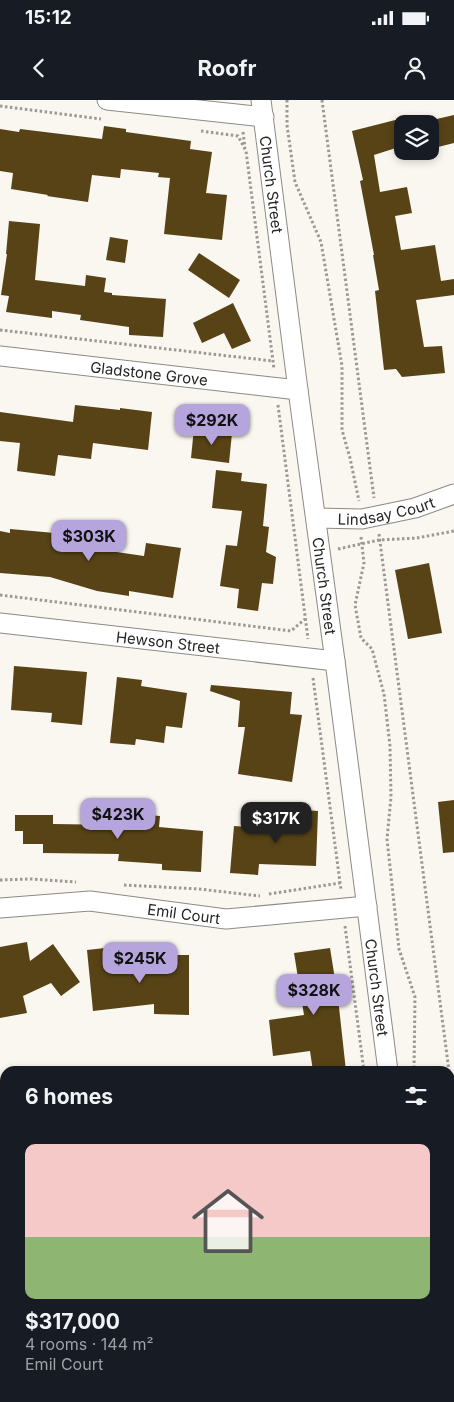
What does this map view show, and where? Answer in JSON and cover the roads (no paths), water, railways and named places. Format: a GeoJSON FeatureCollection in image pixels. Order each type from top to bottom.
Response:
{"type":"FeatureCollection","features":[{"type":"Feature","properties":{"kind":"street"},"geometry":{"type":"LineString","coordinates":[[106,100],[262,108]]}},
{"type":"Feature","properties":{"kind":"street","name":"Church Street"},"geometry":{"type":"LineString","coordinates":[[262,108],[387,1066]]}},
{"type":"Feature","properties":{"kind":"street","name":"Gladstone Grove"},"geometry":{"type":"LineString","coordinates":[[0,356],[298,390]]}},
{"type":"Feature","properties":{"kind":"street","name":"Lindsay Court"},"geometry":{"type":"LineString","coordinates":[[316,518],[369,518],[415,508],[454,494]]}},
{"type":"Feature","properties":{"kind":"street","name":"Hewson Street"},"geometry":{"type":"LineString","coordinates":[[0,623],[335,661]]}},
{"type":"Feature","properties":{"kind":"street","name":"Emil Court"},"geometry":{"type":"LineString","coordinates":[[0,908],[90,900],[226,919],[367,906]]}}]}
